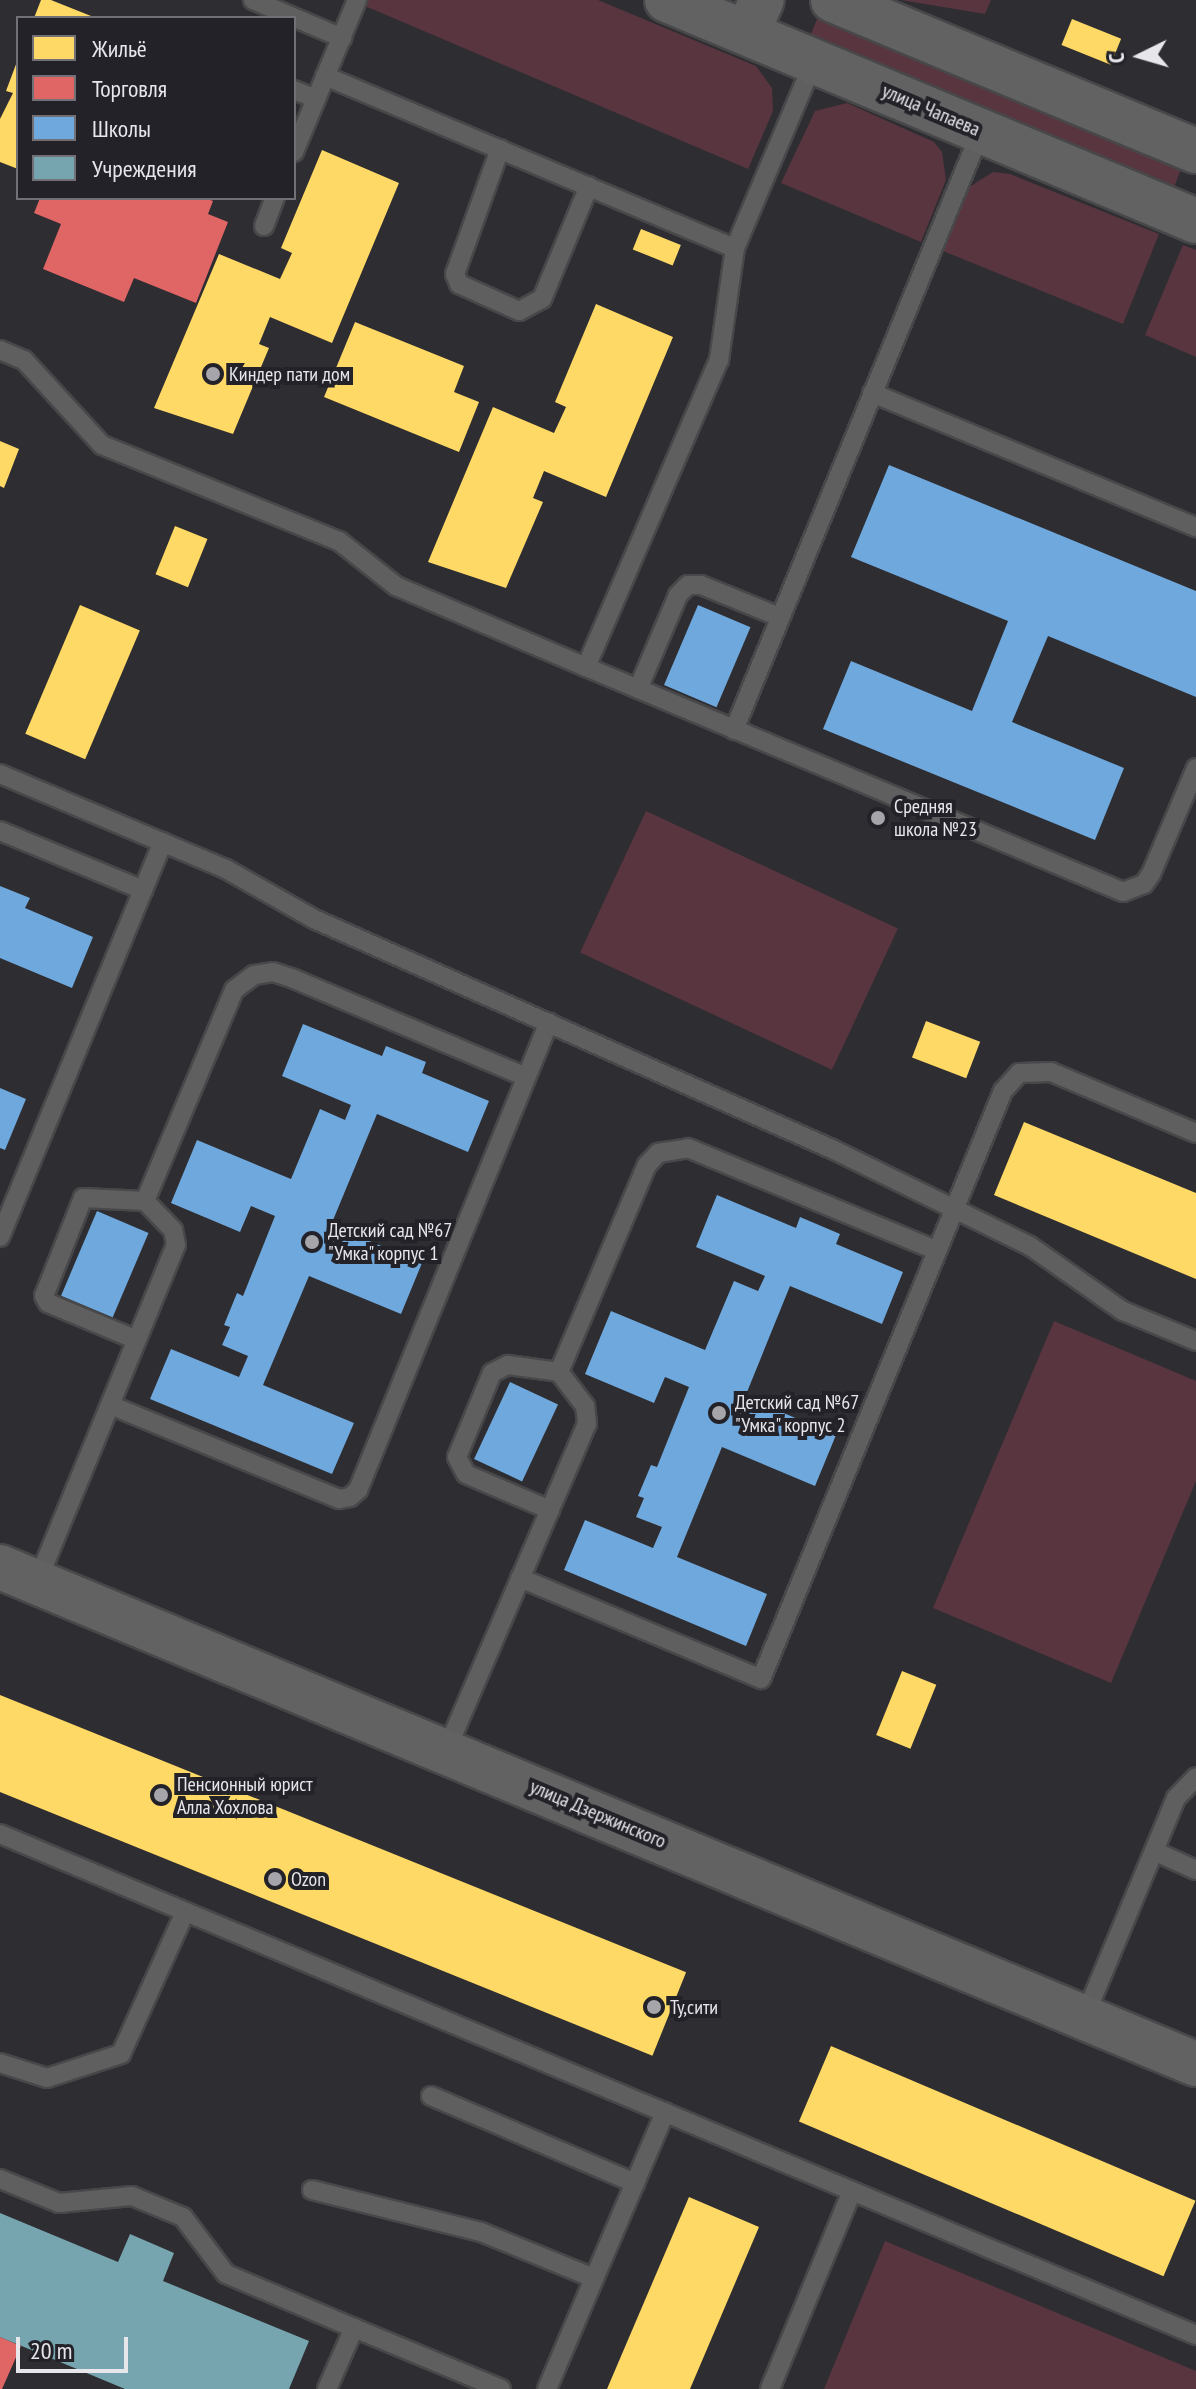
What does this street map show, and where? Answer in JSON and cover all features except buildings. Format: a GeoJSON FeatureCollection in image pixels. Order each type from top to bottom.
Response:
{"type":"FeatureCollection","features":[{"type":"Feature","properties":{"kind":"street","name":"улица Чапаева"},"geometry":{"type":"LineString","coordinates":[[667,0],[754,17],[814,61],[1196,221]]}},
{"type":"Feature","properties":{"kind":"street"},"geometry":{"type":"LineString","coordinates":[[833,0],[1196,151]]}},
{"type":"Feature","properties":{"kind":"street","name":"улица Дзержинского"},"geometry":{"type":"LineString","coordinates":[[18,1574],[1196,2064]]}},
{"type":"Feature","properties":{"kind":"lane"},"geometry":{"type":"LineString","coordinates":[[253,0],[290,16]]}},
{"type":"Feature","properties":{"kind":"lane"},"geometry":{"type":"LineString","coordinates":[[296,147],[357,0]]}},
{"type":"Feature","properties":{"kind":"lane"},"geometry":{"type":"LineString","coordinates":[[296,18],[342,38]]}},
{"type":"Feature","properties":{"kind":"lane"},"geometry":{"type":"LineString","coordinates":[[586,667],[719,360],[735,248],[814,61]]}},
{"type":"Feature","properties":{"kind":"lane"},"geometry":{"type":"LineString","coordinates":[[325,76],[735,248]]}},
{"type":"Feature","properties":{"kind":"lane"},"geometry":{"type":"LineString","coordinates":[[296,91],[316,99]]}},
{"type":"Feature","properties":{"kind":"lane"},"geometry":{"type":"LineString","coordinates":[[734,730],[981,131]]}},
{"type":"Feature","properties":{"kind":"lane"},"geometry":{"type":"LineString","coordinates":[[500,149],[455,274],[459,284],[519,311],[542,299],[589,186]]}},
{"type":"Feature","properties":{"kind":"lane"},"geometry":{"type":"LineString","coordinates":[[264,226],[274,200]]}},
{"type":"Feature","properties":{"kind":"lane"},"geometry":{"type":"LineString","coordinates":[[0,350],[24,360],[102,445],[339,541],[396,586],[1123,892],[1144,884],[1151,874],[1196,768]]}},
{"type":"Feature","properties":{"kind":"lane"},"geometry":{"type":"LineString","coordinates":[[872,393],[1196,527]]}},
{"type":"Feature","properties":{"kind":"lane"},"geometry":{"type":"LineString","coordinates":[[638,689],[678,595],[688,585],[701,585],[780,617]]}},
{"type":"Feature","properties":{"kind":"lane"},"geometry":{"type":"LineString","coordinates":[[0,774],[226,869],[314,919],[549,1022],[954,1207],[1052,1258],[1123,1311],[1196,1341]]}},
{"type":"Feature","properties":{"kind":"lane"},"geometry":{"type":"LineString","coordinates":[[0,831],[143,890]]}},
{"type":"Feature","properties":{"kind":"lane"},"geometry":{"type":"LineString","coordinates":[[0,1237],[163,842]]}},
{"type":"Feature","properties":{"kind":"lane"},"geometry":{"type":"LineString","coordinates":[[145,1201],[234,990],[254,975],[273,972],[294,979],[526,1077]]}},
{"type":"Feature","properties":{"kind":"lane"},"geometry":{"type":"LineString","coordinates":[[110,1405],[339,1499],[350,1497],[358,1490],[549,1022]]}},
{"type":"Feature","properties":{"kind":"lane"},"geometry":{"type":"LineString","coordinates":[[520,1578],[761,1679],[1003,1091],[1019,1073],[1051,1072],[1196,1133]]}},
{"type":"Feature","properties":{"kind":"lane"},"geometry":{"type":"LineString","coordinates":[[559,1372],[647,1165],[671,1149],[688,1148],[936,1250]]}},
{"type":"Feature","properties":{"kind":"lane"},"geometry":{"type":"LineString","coordinates":[[18,1574],[110,1405],[137,1340],[176,1245],[173,1230],[145,1201],[88,1197],[79,1202],[44,1288],[48,1303],[137,1340]]}},
{"type":"Feature","properties":{"kind":"lane"},"geometry":{"type":"LineString","coordinates":[[446,1751],[550,1510],[588,1412],[559,1372],[508,1365],[492,1373],[457,1457],[466,1474],[550,1510]]}},
{"type":"Feature","properties":{"kind":"lane"},"geometry":{"type":"LineString","coordinates":[[1084,2018],[1176,1798],[1196,1777]]}},
{"type":"Feature","properties":{"kind":"lane"},"geometry":{"type":"LineString","coordinates":[[0,1834],[1196,2335]]}},
{"type":"Feature","properties":{"kind":"lane"},"geometry":{"type":"LineString","coordinates":[[1154,1851],[1196,1870]]}},
{"type":"Feature","properties":{"kind":"lane"},"geometry":{"type":"LineString","coordinates":[[0,2063],[47,2078],[121,2054],[185,1912]]}},
{"type":"Feature","properties":{"kind":"lane"},"geometry":{"type":"LineString","coordinates":[[431,2096],[635,2183]]}},
{"type":"Feature","properties":{"kind":"lane"},"geometry":{"type":"LineString","coordinates":[[547,2389],[665,2112]]}},
{"type":"Feature","properties":{"kind":"lane"},"geometry":{"type":"LineString","coordinates":[[0,2179],[59,2203],[132,2196],[183,2217],[226,2274],[492,2387]]}},
{"type":"Feature","properties":{"kind":"lane"},"geometry":{"type":"LineString","coordinates":[[312,2190],[481,2232],[594,2278]]}},
{"type":"Feature","properties":{"kind":"lane"},"geometry":{"type":"LineString","coordinates":[[770,2389],[852,2191]]}},
{"type":"Feature","properties":{"kind":"lane"},"geometry":{"type":"LineString","coordinates":[[327,2389],[354,2328]]}},
{"type":"Feature","properties":{"kind":"shaded area"},"geometry":{"type":"Polygon","coordinates":[[[367,0],[598,0],[756,66],[772,88],[773,111],[748,169],[365,6],[367,0]]]}},
{"type":"Feature","properties":{"kind":"shaded area"},"geometry":{"type":"Polygon","coordinates":[[[901,0],[991,0],[985,14],[901,0]]]}},
{"type":"Feature","properties":{"kind":"shaded area"},"geometry":{"type":"Polygon","coordinates":[[[817,19],[1182,167],[1174,187],[811,34],[817,19]]]}},
{"type":"Feature","properties":{"kind":"shaded area"},"geometry":{"type":"Polygon","coordinates":[[[847,103],[934,142],[942,152],[946,180],[921,242],[781,183],[815,111],[847,103]]]}},
{"type":"Feature","properties":{"kind":"shaded area"},"geometry":{"type":"Polygon","coordinates":[[[993,172],[1010,174],[1159,234],[1123,324],[943,251],[969,187],[993,172]]]}},
{"type":"Feature","properties":{"kind":"shaded area"},"geometry":{"type":"Polygon","coordinates":[[[1183,245],[1196,250],[1196,357],[1145,335],[1183,245]]]}},
{"type":"Feature","properties":{"kind":"shaded area"},"geometry":{"type":"Polygon","coordinates":[[[646,811],[898,928],[832,1070],[580,952],[646,811]]]}},
{"type":"Feature","properties":{"kind":"shaded area"},"geometry":{"type":"Polygon","coordinates":[[[1054,1321],[1196,1381],[1196,1481],[1111,1683],[933,1608],[1054,1321]]]}},
{"type":"Feature","properties":{"kind":"shaded area"},"geometry":{"type":"Polygon","coordinates":[[[885,2241],[1196,2371],[1196,2389],[824,2389],[885,2241]]]}},
{"type":"Feature","properties":{"kind":"place","name":"Киндер пати дом"},"geometry":{"type":"Point","coordinates":[213,374]}},
{"type":"Feature","properties":{"kind":"place","name":"Средняя школа №23"},"geometry":{"type":"Point","coordinates":[878,818]}},
{"type":"Feature","properties":{"kind":"place","name":"Детский сад №67 \"Умка\" корпус 1"},"geometry":{"type":"Point","coordinates":[312,1242]}},
{"type":"Feature","properties":{"kind":"place","name":"Детский сад №67 \"Умка\" корпус 2"},"geometry":{"type":"Point","coordinates":[719,1413]}},
{"type":"Feature","properties":{"kind":"place","name":"Пенсионный юрист Алла Хохлова"},"geometry":{"type":"Point","coordinates":[161,1795]}},
{"type":"Feature","properties":{"kind":"place","name":"Ozon"},"geometry":{"type":"Point","coordinates":[275,1879]}},
{"type":"Feature","properties":{"kind":"place","name":"Ту,сити"},"geometry":{"type":"Point","coordinates":[654,2007]}}]}
